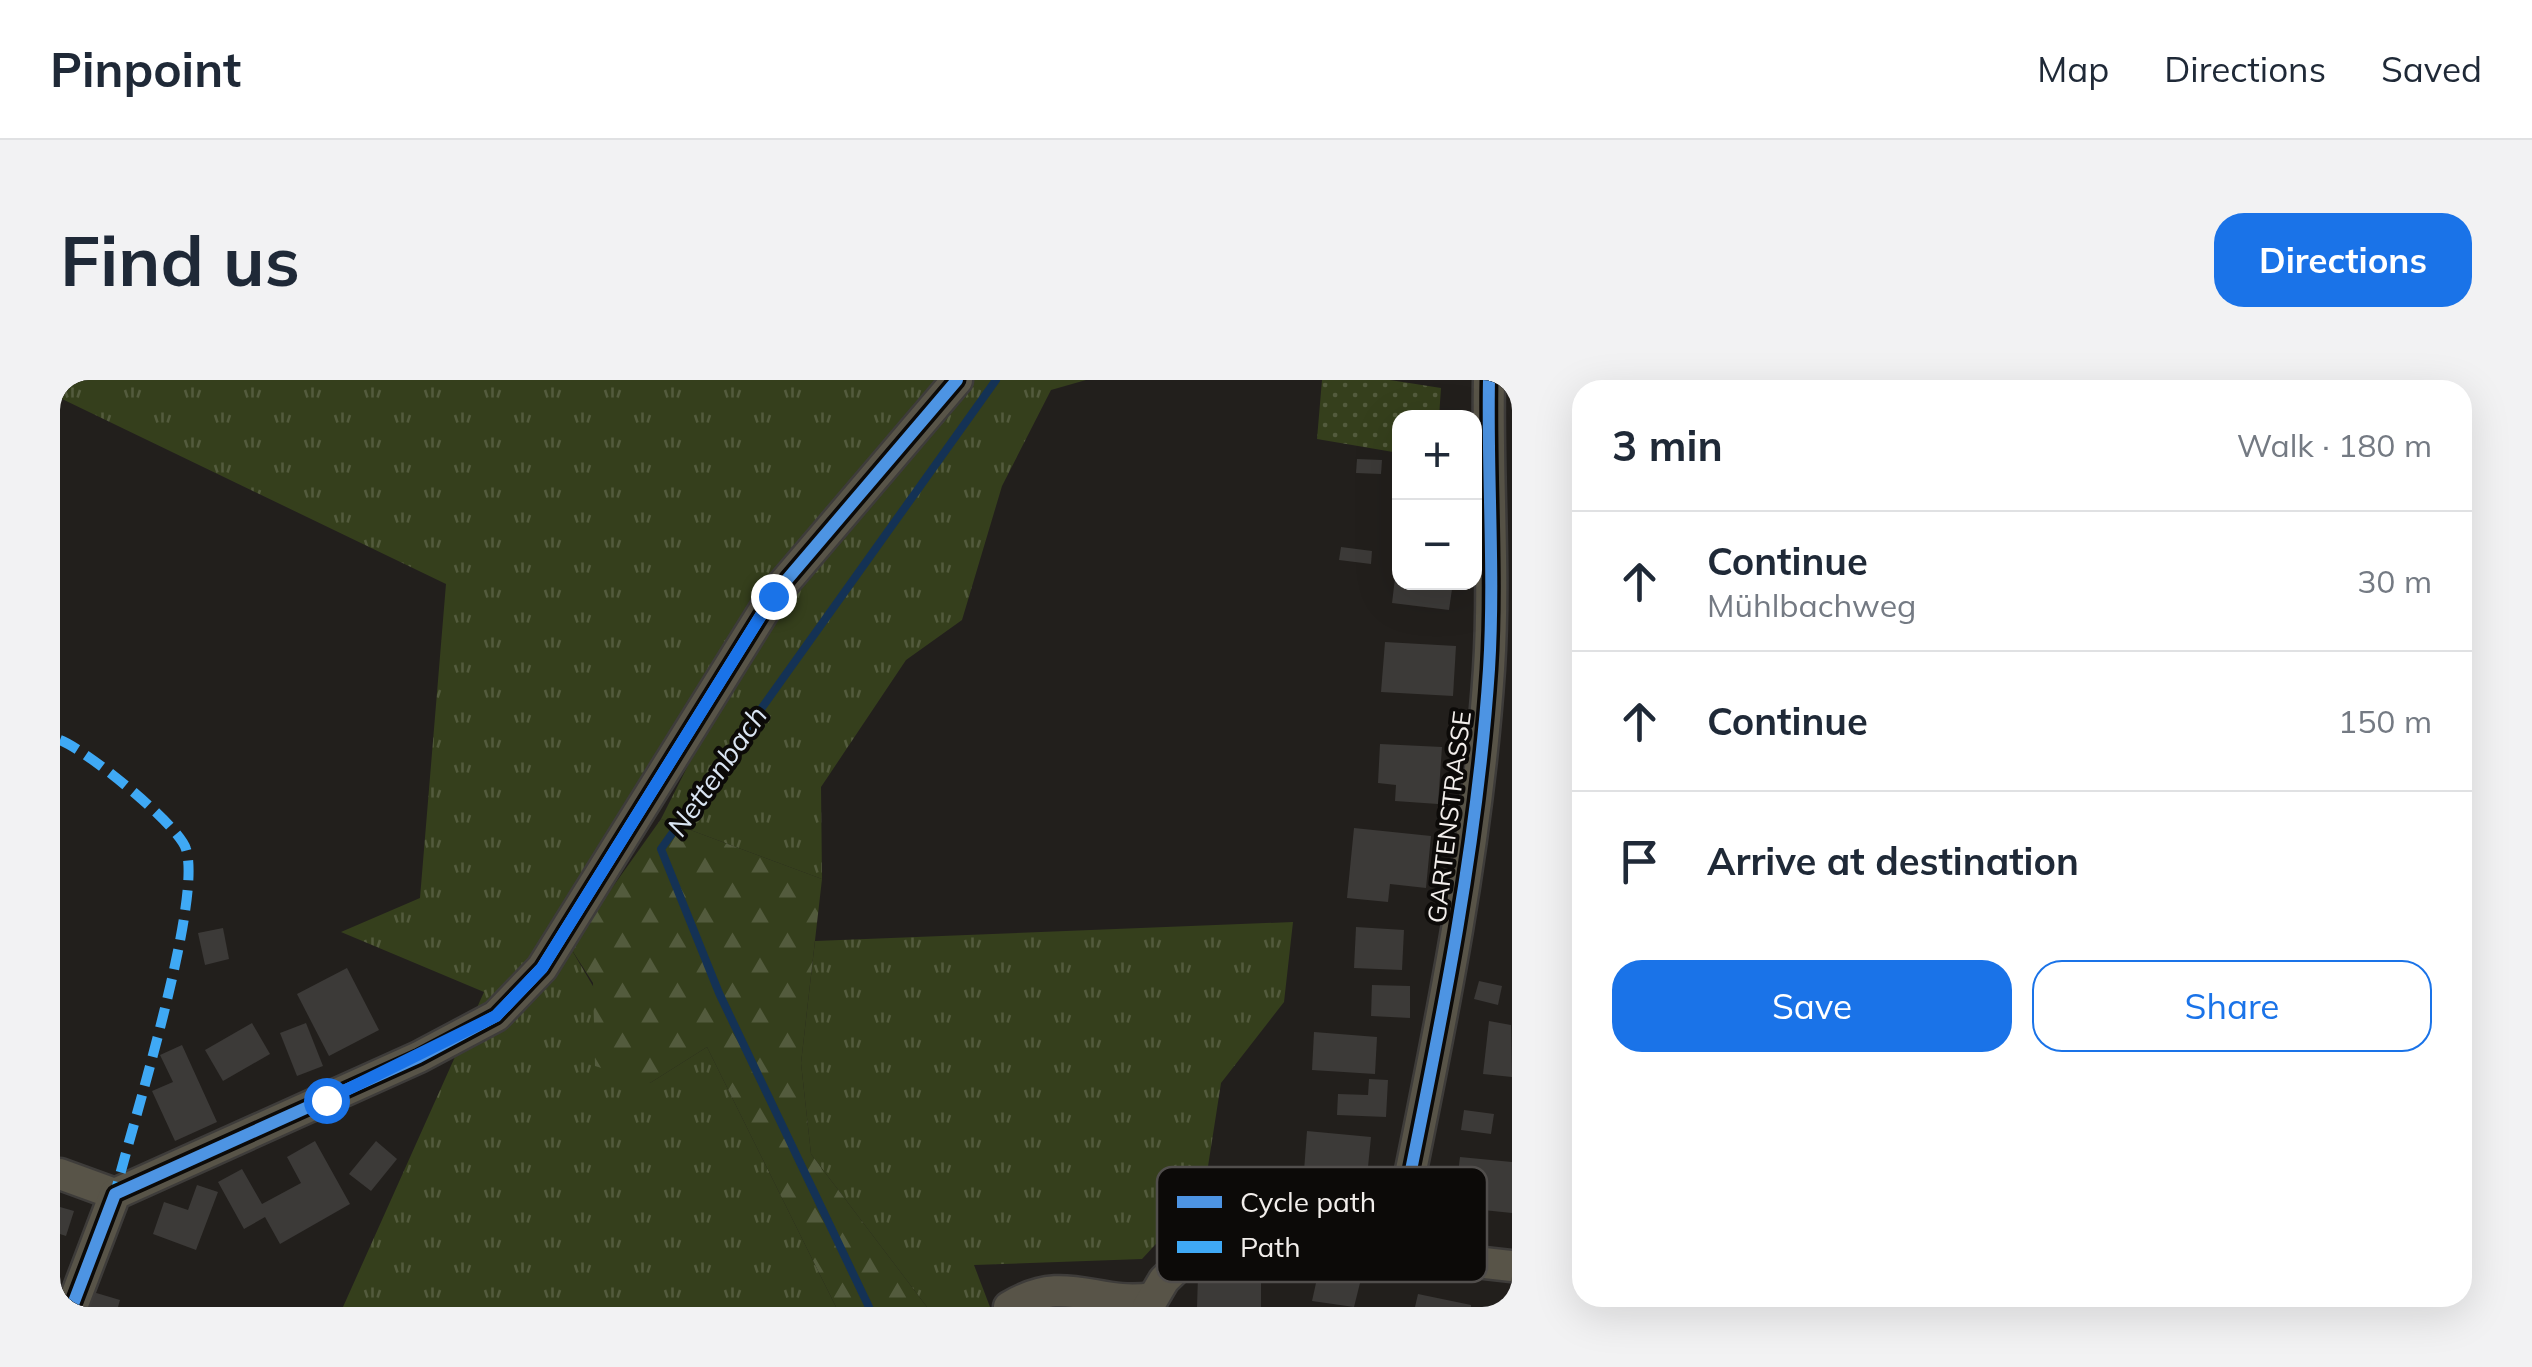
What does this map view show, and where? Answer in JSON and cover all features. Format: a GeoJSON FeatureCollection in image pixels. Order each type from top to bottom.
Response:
{"type":"FeatureCollection","features":[{"type":"Feature","properties":{"kind":"street"},"geometry":{"type":"LineString","coordinates":[[60,1174],[115,1194],[419,1057],[496,1016],[542,968],[773,596],[957,380]]}},
{"type":"Feature","properties":{"kind":"street","name":"GARTENSTRASSE"},"geometry":{"type":"LineString","coordinates":[[1411,1167],[1458,934],[1476,810],[1489,666],[1489,380]]}},
{"type":"Feature","properties":{"kind":"street"},"geometry":{"type":"LineString","coordinates":[[72,1307],[115,1194]]}},
{"type":"Feature","properties":{"kind":"street"},"geometry":{"type":"LineString","coordinates":[[1487,1263],[1512,1266]]}},
{"type":"Feature","properties":{"kind":"street"},"geometry":{"type":"LineString","coordinates":[[1009,1307],[1052,1289],[1125,1304],[1150,1302],[1168,1282]]}},
{"type":"Feature","properties":{"kind":"green space"},"geometry":{"type":"Polygon","coordinates":[[[60,380],[1086,380],[1051,390],[1002,486],[962,620],[906,660],[821,787],[822,879],[661,819],[766,611],[570,947],[650,1083],[707,1047],[836,1307],[343,1307],[484,992],[341,932],[420,898],[446,584],[60,398],[60,380]]]}},
{"type":"Feature","properties":{"kind":"green space"},"geometry":{"type":"Polygon","coordinates":[[[1322,380],[1390,380],[1441,388],[1439,410],[1392,410],[1392,452],[1317,439],[1322,380]]]}},
{"type":"Feature","properties":{"kind":"green space"},"geometry":{"type":"Polygon","coordinates":[[[661,819],[822,879],[801,1063],[811,1154],[927,1307],[836,1307],[707,1047],[650,1083],[595,1066],[593,983],[570,947],[661,819]]]}},
{"type":"Feature","properties":{"kind":"green space"},"geometry":{"type":"Polygon","coordinates":[[[1293,922],[1284,1002],[1221,1083],[1208,1167],[1157,1167],[1157,1243],[1142,1259],[974,1265],[990,1307],[927,1307],[811,1154],[801,1063],[815,941],[1293,922]]]}},
{"type":"Feature","properties":{"kind":"building"},"geometry":{"type":"Polygon","coordinates":[[[1357,459],[1382,460],[1381,474],[1356,473],[1357,459]]]}},
{"type":"Feature","properties":{"kind":"building"},"geometry":{"type":"Polygon","coordinates":[[[1341,547],[1372,551],[1371,564],[1339,560],[1341,547]]]}},
{"type":"Feature","properties":{"kind":"building"},"geometry":{"type":"Polygon","coordinates":[[[1394,590],[1452,590],[1449,610],[1392,603],[1394,590]]]}},
{"type":"Feature","properties":{"kind":"building"},"geometry":{"type":"Polygon","coordinates":[[[1385,642],[1456,646],[1453,696],[1381,692],[1385,642]]]}},
{"type":"Feature","properties":{"kind":"building"},"geometry":{"type":"Polygon","coordinates":[[[1380,744],[1442,747],[1438,804],[1395,801],[1396,785],[1378,783],[1380,744]]]}},
{"type":"Feature","properties":{"kind":"building"},"geometry":{"type":"Polygon","coordinates":[[[1354,828],[1431,836],[1426,888],[1390,884],[1388,902],[1347,898],[1354,828]]]}},
{"type":"Feature","properties":{"kind":"building"},"geometry":{"type":"Polygon","coordinates":[[[1356,927],[1404,930],[1402,970],[1354,968],[1356,927]]]}},
{"type":"Feature","properties":{"kind":"building"},"geometry":{"type":"Polygon","coordinates":[[[223,928],[229,959],[205,965],[198,933],[223,928]]]}},
{"type":"Feature","properties":{"kind":"building"},"geometry":{"type":"Polygon","coordinates":[[[347,968],[379,1030],[329,1056],[297,994],[347,968]]]}},
{"type":"Feature","properties":{"kind":"building"},"geometry":{"type":"Polygon","coordinates":[[[1479,981],[1502,986],[1498,1005],[1474,999],[1479,981]]]}},
{"type":"Feature","properties":{"kind":"building"},"geometry":{"type":"Polygon","coordinates":[[[1372,985],[1410,986],[1410,1018],[1371,1016],[1372,985]]]}},
{"type":"Feature","properties":{"kind":"building"},"geometry":{"type":"Polygon","coordinates":[[[1489,1021],[1511,1025],[1512,1077],[1483,1074],[1489,1021]]]}},
{"type":"Feature","properties":{"kind":"building"},"geometry":{"type":"Polygon","coordinates":[[[252,1023],[270,1054],[223,1081],[205,1050],[252,1023]]]}},
{"type":"Feature","properties":{"kind":"building"},"geometry":{"type":"Polygon","coordinates":[[[306,1023],[323,1066],[297,1076],[280,1033],[306,1023]]]}},
{"type":"Feature","properties":{"kind":"building"},"geometry":{"type":"Polygon","coordinates":[[[1314,1032],[1377,1037],[1375,1074],[1312,1070],[1314,1032]]]}},
{"type":"Feature","properties":{"kind":"building"},"geometry":{"type":"Polygon","coordinates":[[[182,1045],[217,1122],[175,1141],[152,1091],[173,1082],[160,1055],[182,1045]]]}},
{"type":"Feature","properties":{"kind":"building"},"geometry":{"type":"Polygon","coordinates":[[[1369,1079],[1388,1080],[1386,1117],[1337,1115],[1338,1094],[1368,1095],[1369,1079]]]}},
{"type":"Feature","properties":{"kind":"building"},"geometry":{"type":"Polygon","coordinates":[[[1464,1110],[1494,1114],[1491,1134],[1461,1130],[1464,1110]]]}},
{"type":"Feature","properties":{"kind":"building"},"geometry":{"type":"Polygon","coordinates":[[[1307,1131],[1371,1137],[1368,1167],[1304,1167],[1307,1131]]]}},
{"type":"Feature","properties":{"kind":"building"},"geometry":{"type":"Polygon","coordinates":[[[315,1141],[350,1204],[280,1244],[265,1217],[244,1229],[218,1182],[242,1169],[262,1204],[301,1183],[287,1157],[315,1141]]]}},
{"type":"Feature","properties":{"kind":"building"},"geometry":{"type":"Polygon","coordinates":[[[376,1141],[397,1159],[371,1191],[349,1174],[376,1141]]]}},
{"type":"Feature","properties":{"kind":"building"},"geometry":{"type":"Polygon","coordinates":[[[1460,1157],[1512,1162],[1512,1213],[1487,1210],[1487,1167],[1459,1167],[1460,1157]]]}},
{"type":"Feature","properties":{"kind":"building"},"geometry":{"type":"Polygon","coordinates":[[[197,1185],[218,1192],[196,1250],[153,1234],[164,1202],[188,1210],[197,1185]]]}},
{"type":"Feature","properties":{"kind":"building"},"geometry":{"type":"Polygon","coordinates":[[[60,1207],[74,1211],[66,1236],[60,1234],[60,1207]]]}},
{"type":"Feature","properties":{"kind":"building"},"geometry":{"type":"Polygon","coordinates":[[[1198,1282],[1261,1282],[1261,1307],[1197,1307],[1198,1282]]]}},
{"type":"Feature","properties":{"kind":"building"},"geometry":{"type":"Polygon","coordinates":[[[1316,1282],[1360,1282],[1354,1307],[1312,1301],[1316,1282]]]}},
{"type":"Feature","properties":{"kind":"building"},"geometry":{"type":"Polygon","coordinates":[[[93,1292],[120,1300],[118,1307],[88,1307],[93,1292]]]}},
{"type":"Feature","properties":{"kind":"building"},"geometry":{"type":"Polygon","coordinates":[[[1418,1294],[1471,1305],[1471,1307],[1415,1307],[1418,1294]]]}},
{"type":"Feature","properties":{"kind":"waterway","name":"Nettenbach"},"geometry":{"type":"LineString","coordinates":[[869,1307],[719,993],[661,849],[996,380]]}},
{"type":"Feature","properties":{"kind":"marked path"},"geometry":{"type":"LineString","coordinates":[[60,740],[130,789],[167,823],[186,849],[188,876],[175,964],[115,1194]]}},
{"type":"Feature","properties":{"kind":"cycle path"},"geometry":{"type":"LineString","coordinates":[[72,1307],[115,1194],[419,1057],[496,1016],[542,968],[773,596],[957,380]]}},
{"type":"Feature","properties":{"kind":"cycle path"},"geometry":{"type":"LineString","coordinates":[[1411,1167],[1464,890],[1483,743],[1491,633],[1489,380]]}},
{"type":"Feature","properties":{"kind":"route"},"geometry":{"type":"LineString","coordinates":[[326,1100],[496,1016],[542,968],[773,596]]}}]}
